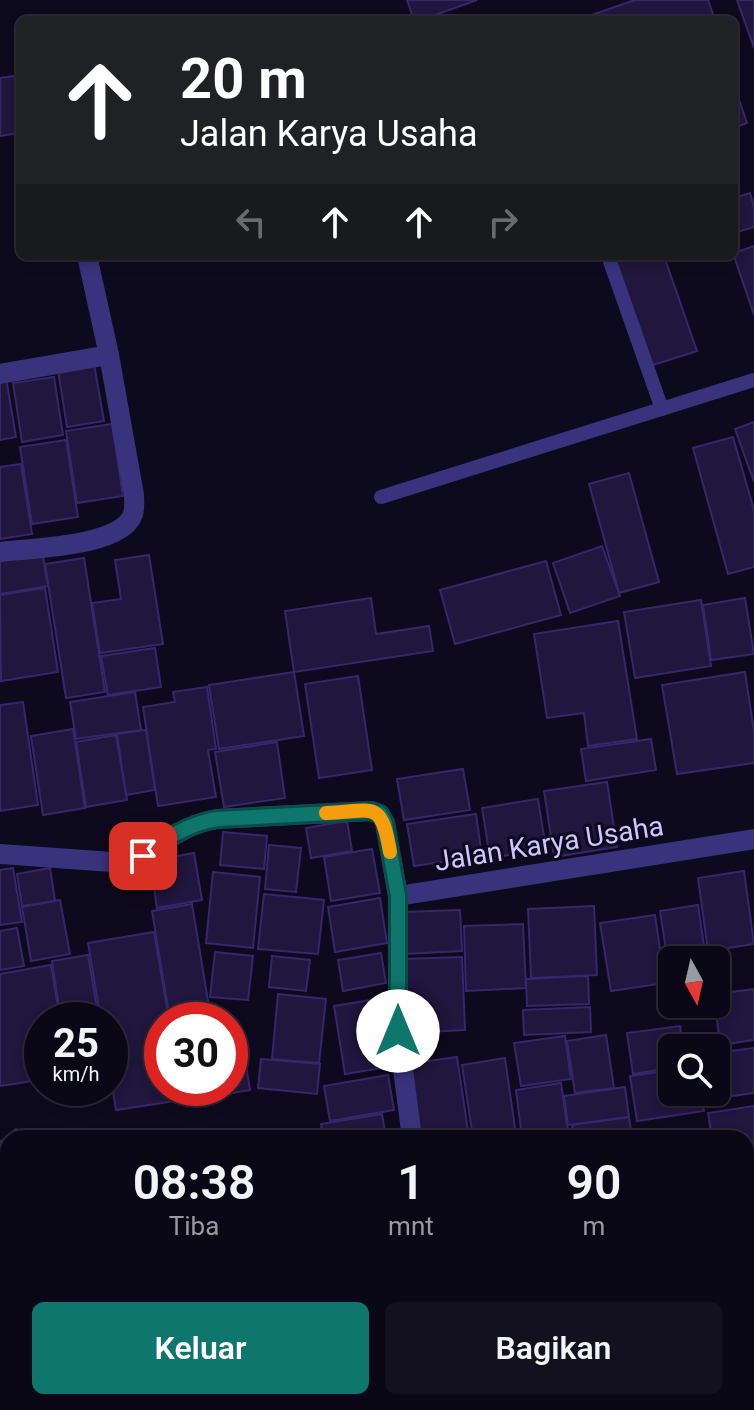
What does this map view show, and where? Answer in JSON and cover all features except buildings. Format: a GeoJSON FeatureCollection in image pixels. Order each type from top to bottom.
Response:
{"type":"FeatureCollection","features":[{"type":"Feature","properties":{"kind":"street"},"geometry":{"type":"LineString","coordinates":[[0,552],[113,535],[125,526],[133,514],[134,495],[88,260]]}},
{"type":"Feature","properties":{"kind":"street"},"geometry":{"type":"LineString","coordinates":[[0,374],[109,355]]}},
{"type":"Feature","properties":{"kind":"street","name":"Jalan Karya Usaha"},"geometry":{"type":"LineString","coordinates":[[0,854],[126,863],[143,856],[172,834],[199,822],[371,811],[380,814],[385,823],[398,896],[754,839]]}},
{"type":"Feature","properties":{"kind":"street"},"geometry":{"type":"LineString","coordinates":[[398,896],[398,1031],[411,1130]]}},
{"type":"Feature","properties":{"kind":"lane"},"geometry":{"type":"LineString","coordinates":[[609,260],[662,409]]}},
{"type":"Feature","properties":{"kind":"lane"},"geometry":{"type":"LineString","coordinates":[[381,497],[754,380]]}},
{"type":"Feature","properties":{"kind":"slow traffic"},"geometry":{"type":"LineString","coordinates":[[326,813],[371,811],[380,814],[385,823],[390,852]]}},
{"type":"Feature","properties":{"kind":"route"},"geometry":{"type":"LineString","coordinates":[[143,856],[172,834],[199,822],[371,811],[380,814],[385,823],[398,896],[398,1031]]}}]}
